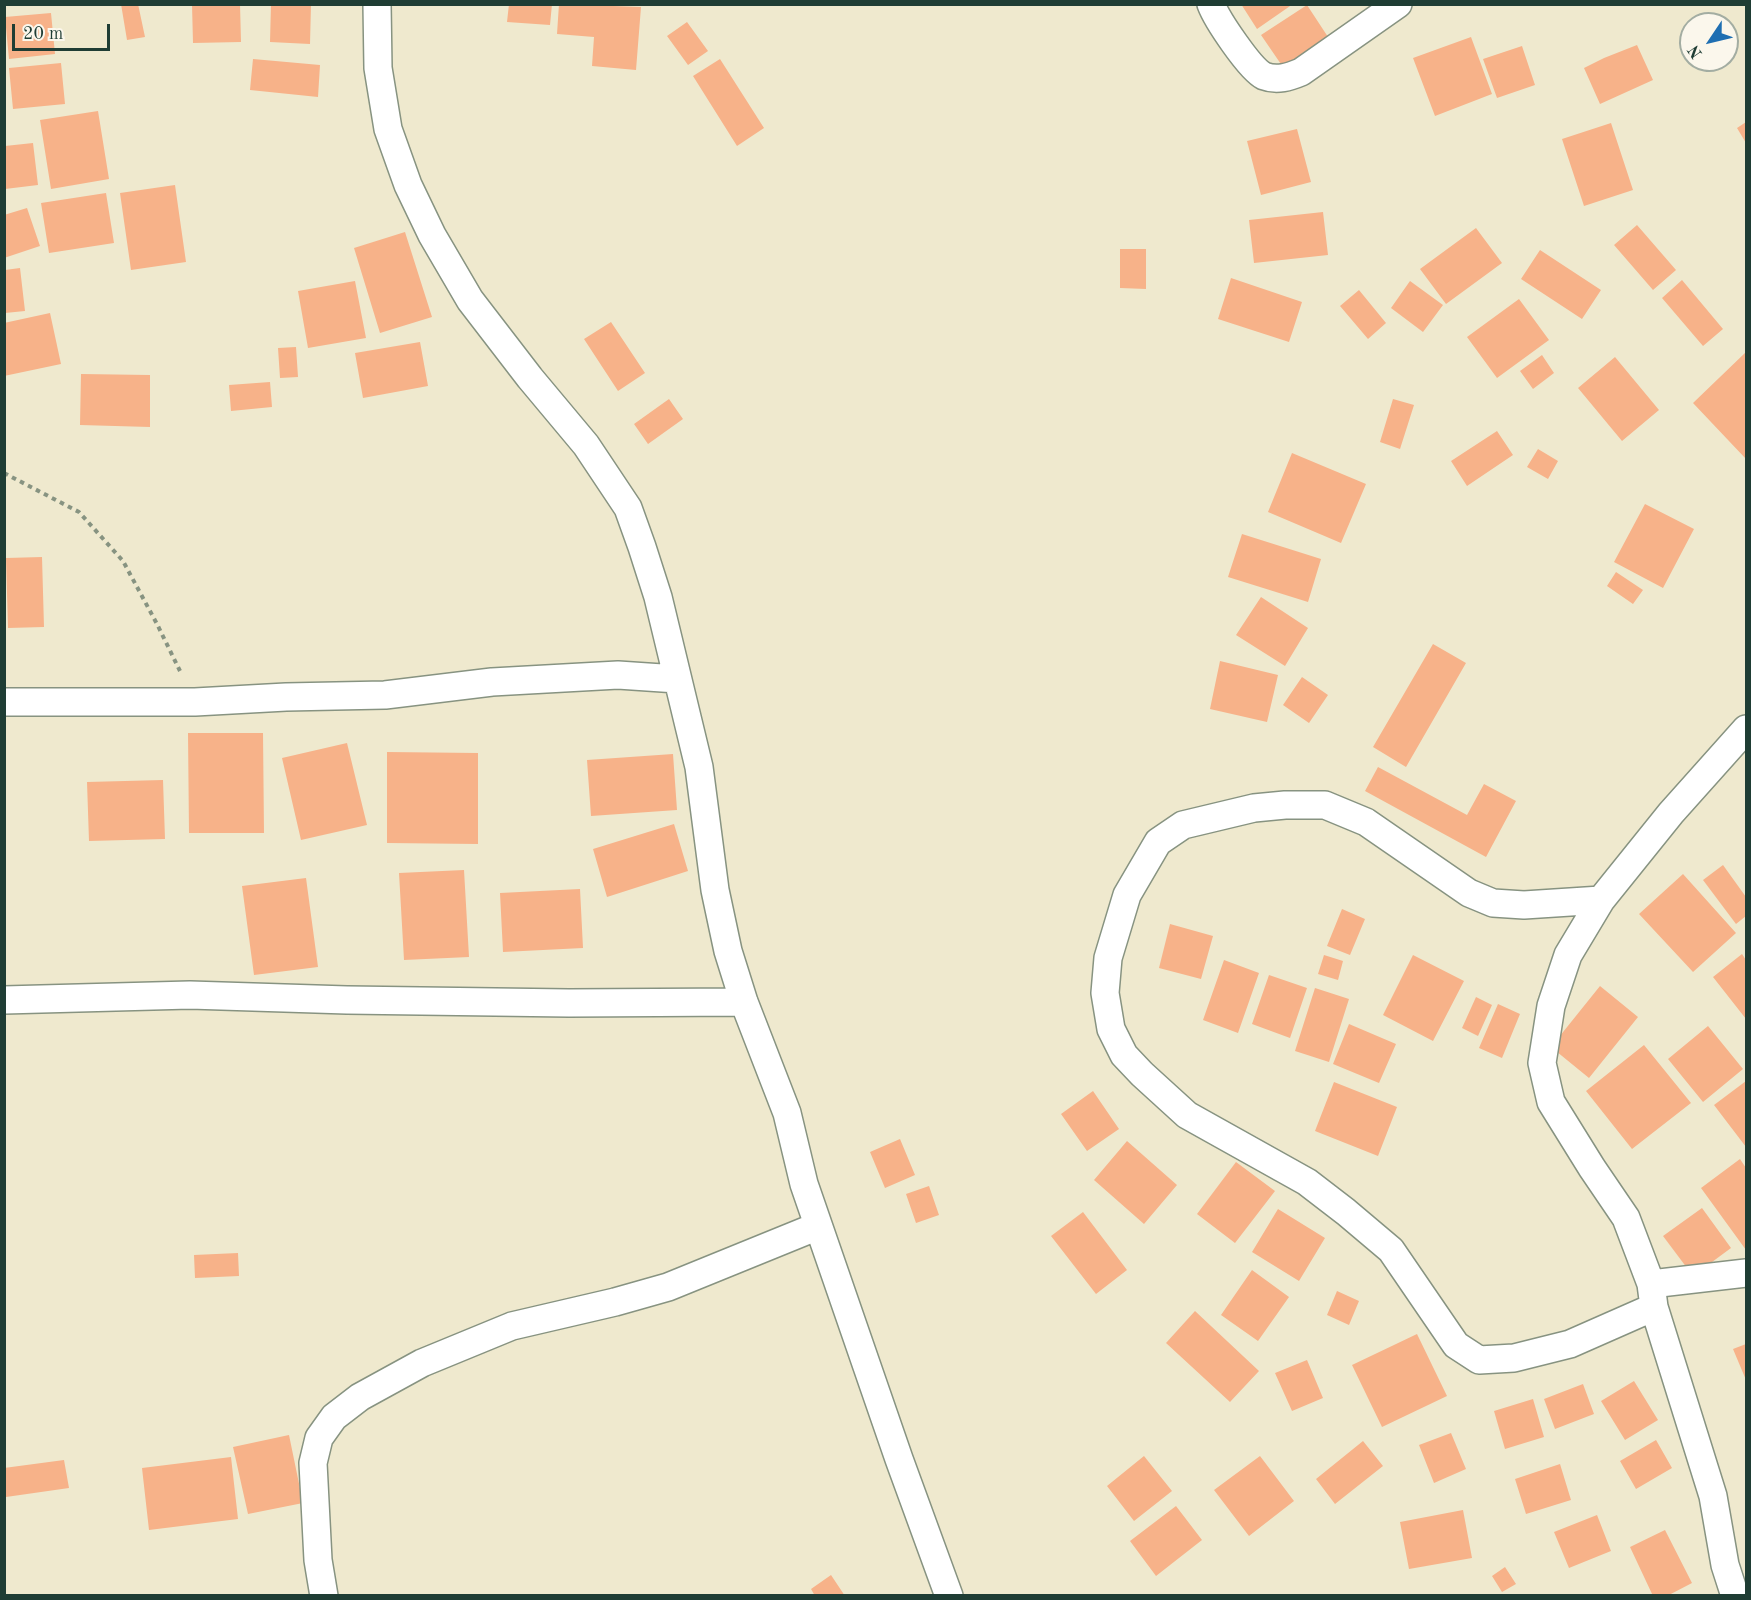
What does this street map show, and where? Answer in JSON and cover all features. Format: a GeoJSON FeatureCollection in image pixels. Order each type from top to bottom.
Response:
{"type":"FeatureCollection","features":[{"type":"Feature","properties":{"kind":"street"},"geometry":{"type":"LineString","coordinates":[[377,4],[378,68],[388,129],[408,185],[432,235],[470,300],[530,378],[586,445],[628,508],[658,597],[699,767],[715,890],[728,951],[744,1002],[786,1113],[804,1184],[818,1226],[948,1596]]}},
{"type":"Feature","properties":{"kind":"street"},"geometry":{"type":"LineString","coordinates":[[1211,4],[1242,54],[1264,75],[1284,79],[1301,72],[1398,4]]}},
{"type":"Feature","properties":{"kind":"street"},"geometry":{"type":"LineString","coordinates":[[4,702],[195,702],[385,695],[492,682],[618,675],[676,679]]}},
{"type":"Feature","properties":{"kind":"street"},"geometry":{"type":"LineString","coordinates":[[1735,1596],[1725,1565],[1713,1496],[1652,1295],[1626,1218],[1551,1102],[1542,1063],[1551,1006],[1568,955],[1601,900],[1671,813],[1746,729]]}},
{"type":"Feature","properties":{"kind":"street"},"geometry":{"type":"LineString","coordinates":[[1601,900],[1524,905],[1493,903],[1469,893],[1366,822],[1325,805],[1254,807],[1183,825],[1158,842],[1127,896],[1108,958],[1105,993],[1111,1029],[1124,1055],[1187,1114],[1306,1182],[1391,1250],[1456,1345],[1479,1360],[1514,1358],[1570,1344],[1652,1295],[1746,1273]]}},
{"type":"Feature","properties":{"kind":"street"},"geometry":{"type":"LineString","coordinates":[[4,999],[190,995],[569,1003],[744,1002]]}},
{"type":"Feature","properties":{"kind":"street"},"geometry":{"type":"LineString","coordinates":[[324,1596],[318,1560],[314,1463],[319,1438],[334,1417],[360,1397],[422,1363],[512,1326],[668,1287],[818,1226]]}},
{"type":"Feature","properties":{"kind":"path"},"geometry":{"type":"LineString","coordinates":[[4,473],[79,512],[123,561],[195,702]]}},
{"type":"Feature","properties":{"kind":"building"},"geometry":{"type":"Polygon","coordinates":[[[121,4],[138,4],[145,37],[127,40],[121,4]]]}},
{"type":"Feature","properties":{"kind":"building"},"geometry":{"type":"Polygon","coordinates":[[[192,4],[240,4],[241,42],[193,43],[192,4]]]}},
{"type":"Feature","properties":{"kind":"building"},"geometry":{"type":"Polygon","coordinates":[[[271,4],[311,4],[310,44],[270,42],[271,4]]]}},
{"type":"Feature","properties":{"kind":"building"},"geometry":{"type":"Polygon","coordinates":[[[509,4],[552,4],[550,25],[507,22],[509,4]]]}},
{"type":"Feature","properties":{"kind":"building"},"geometry":{"type":"Polygon","coordinates":[[[559,4],[641,7],[636,70],[592,66],[594,37],[557,34],[559,4]]]}},
{"type":"Feature","properties":{"kind":"building"},"geometry":{"type":"Polygon","coordinates":[[[1241,4],[1293,4],[1257,29],[1241,4]]]}},
{"type":"Feature","properties":{"kind":"building"},"geometry":{"type":"Polygon","coordinates":[[[1307,5],[1330,40],[1285,70],[1261,35],[1307,5]]]}},
{"type":"Feature","properties":{"kind":"building"},"geometry":{"type":"Polygon","coordinates":[[[51,13],[55,54],[9,59],[5,17],[51,13]]]}},
{"type":"Feature","properties":{"kind":"building"},"geometry":{"type":"Polygon","coordinates":[[[687,22],[708,51],[688,65],[667,36],[687,22]]]}},
{"type":"Feature","properties":{"kind":"building"},"geometry":{"type":"Polygon","coordinates":[[[1471,37],[1492,94],[1435,116],[1413,58],[1471,37]]]}},
{"type":"Feature","properties":{"kind":"building"},"geometry":{"type":"Polygon","coordinates":[[[1637,45],[1653,80],[1600,104],[1584,68],[1637,45]]]}},
{"type":"Feature","properties":{"kind":"building"},"geometry":{"type":"Polygon","coordinates":[[[1522,46],[1535,85],[1497,98],[1483,59],[1522,46]]]}},
{"type":"Feature","properties":{"kind":"building"},"geometry":{"type":"Polygon","coordinates":[[[253,59],[320,65],[318,97],[250,90],[253,59]]]}},
{"type":"Feature","properties":{"kind":"building"},"geometry":{"type":"Polygon","coordinates":[[[720,59],[764,128],[737,146],[693,76],[720,59]]]}},
{"type":"Feature","properties":{"kind":"building"},"geometry":{"type":"Polygon","coordinates":[[[61,63],[65,104],[13,109],[9,68],[61,63]]]}},
{"type":"Feature","properties":{"kind":"building"},"geometry":{"type":"Polygon","coordinates":[[[98,111],[109,179],[51,189],[40,120],[98,111]]]}},
{"type":"Feature","properties":{"kind":"building"},"geometry":{"type":"Polygon","coordinates":[[[1746,122],[1746,143],[1737,128],[1746,122]]]}},
{"type":"Feature","properties":{"kind":"building"},"geometry":{"type":"Polygon","coordinates":[[[1611,123],[1633,190],[1584,206],[1562,139],[1611,123]]]}},
{"type":"Feature","properties":{"kind":"building"},"geometry":{"type":"Polygon","coordinates":[[[1297,129],[1311,182],[1261,195],[1247,141],[1297,129]]]}},
{"type":"Feature","properties":{"kind":"building"},"geometry":{"type":"Polygon","coordinates":[[[33,143],[38,185],[5,189],[5,146],[33,143]]]}},
{"type":"Feature","properties":{"kind":"building"},"geometry":{"type":"Polygon","coordinates":[[[175,185],[186,262],[131,270],[120,193],[175,185]]]}},
{"type":"Feature","properties":{"kind":"building"},"geometry":{"type":"Polygon","coordinates":[[[106,193],[114,243],[49,253],[41,203],[106,193]]]}},
{"type":"Feature","properties":{"kind":"building"},"geometry":{"type":"Polygon","coordinates":[[[27,208],[40,246],[4,258],[4,215],[27,208]]]}},
{"type":"Feature","properties":{"kind":"building"},"geometry":{"type":"Polygon","coordinates":[[[1323,212],[1328,255],[1254,263],[1249,220],[1323,212]]]}},
{"type":"Feature","properties":{"kind":"building"},"geometry":{"type":"Polygon","coordinates":[[[1637,225],[1676,270],[1653,290],[1614,245],[1637,225]]]}},
{"type":"Feature","properties":{"kind":"building"},"geometry":{"type":"Polygon","coordinates":[[[1476,228],[1502,263],[1446,304],[1420,269],[1476,228]]]}},
{"type":"Feature","properties":{"kind":"building"},"geometry":{"type":"Polygon","coordinates":[[[405,232],[432,317],[380,333],[354,248],[405,232]]]}},
{"type":"Feature","properties":{"kind":"building"},"geometry":{"type":"Polygon","coordinates":[[[1120,249],[1146,249],[1146,289],[1120,288],[1120,249]]]}},
{"type":"Feature","properties":{"kind":"building"},"geometry":{"type":"Polygon","coordinates":[[[1540,250],[1601,290],[1582,319],[1521,279],[1540,250]]]}},
{"type":"Feature","properties":{"kind":"building"},"geometry":{"type":"Polygon","coordinates":[[[20,268],[25,311],[5,313],[5,270],[20,268]]]}},
{"type":"Feature","properties":{"kind":"building"},"geometry":{"type":"Polygon","coordinates":[[[1231,278],[1302,302],[1289,342],[1218,319],[1231,278]]]}},
{"type":"Feature","properties":{"kind":"building"},"geometry":{"type":"Polygon","coordinates":[[[1682,280],[1723,329],[1703,346],[1662,298],[1682,280]]]}},
{"type":"Feature","properties":{"kind":"building"},"geometry":{"type":"Polygon","coordinates":[[[355,281],[366,338],[308,348],[298,291],[355,281]]]}},
{"type":"Feature","properties":{"kind":"building"},"geometry":{"type":"Polygon","coordinates":[[[1410,281],[1443,305],[1423,332],[1391,308],[1410,281]]]}},
{"type":"Feature","properties":{"kind":"building"},"geometry":{"type":"Polygon","coordinates":[[[1359,290],[1386,323],[1368,339],[1340,306],[1359,290]]]}},
{"type":"Feature","properties":{"kind":"building"},"geometry":{"type":"Polygon","coordinates":[[[1519,299],[1549,340],[1497,378],[1467,337],[1519,299]]]}},
{"type":"Feature","properties":{"kind":"building"},"geometry":{"type":"Polygon","coordinates":[[[50,313],[61,364],[4,376],[4,323],[50,313]]]}},
{"type":"Feature","properties":{"kind":"building"},"geometry":{"type":"Polygon","coordinates":[[[611,322],[645,373],[618,391],[584,339],[611,322]]]}},
{"type":"Feature","properties":{"kind":"building"},"geometry":{"type":"Polygon","coordinates":[[[420,342],[428,386],[363,398],[355,353],[420,342]]]}},
{"type":"Feature","properties":{"kind":"building"},"geometry":{"type":"Polygon","coordinates":[[[296,347],[298,377],[280,378],[278,348],[296,347]]]}},
{"type":"Feature","properties":{"kind":"building"},"geometry":{"type":"Polygon","coordinates":[[[1746,352],[1746,459],[1693,403],[1746,352]]]}},
{"type":"Feature","properties":{"kind":"building"},"geometry":{"type":"Polygon","coordinates":[[[1542,355],[1554,373],[1533,389],[1520,371],[1542,355]]]}},
{"type":"Feature","properties":{"kind":"building"},"geometry":{"type":"Polygon","coordinates":[[[1615,357],[1659,410],[1622,441],[1578,388],[1615,357]]]}},
{"type":"Feature","properties":{"kind":"building"},"geometry":{"type":"Polygon","coordinates":[[[81,374],[150,375],[150,427],[80,425],[81,374]]]}},
{"type":"Feature","properties":{"kind":"building"},"geometry":{"type":"Polygon","coordinates":[[[270,382],[272,407],[231,411],[229,385],[270,382]]]}},
{"type":"Feature","properties":{"kind":"building"},"geometry":{"type":"Polygon","coordinates":[[[669,399],[683,419],[648,444],[634,424],[669,399]]]}},
{"type":"Feature","properties":{"kind":"building"},"geometry":{"type":"Polygon","coordinates":[[[1393,399],[1414,405],[1400,449],[1380,442],[1393,399]]]}},
{"type":"Feature","properties":{"kind":"building"},"geometry":{"type":"Polygon","coordinates":[[[1497,431],[1513,455],[1467,486],[1451,461],[1497,431]]]}},
{"type":"Feature","properties":{"kind":"building"},"geometry":{"type":"Polygon","coordinates":[[[1538,449],[1558,461],[1548,479],[1527,467],[1538,449]]]}},
{"type":"Feature","properties":{"kind":"building"},"geometry":{"type":"Polygon","coordinates":[[[1292,453],[1366,484],[1341,543],[1268,512],[1292,453]]]}},
{"type":"Feature","properties":{"kind":"building"},"geometry":{"type":"Polygon","coordinates":[[[1645,504],[1694,529],[1663,588],[1614,562],[1645,504]]]}},
{"type":"Feature","properties":{"kind":"building"},"geometry":{"type":"Polygon","coordinates":[[[1242,534],[1321,559],[1308,602],[1228,577],[1242,534]]]}},
{"type":"Feature","properties":{"kind":"building"},"geometry":{"type":"Polygon","coordinates":[[[42,557],[44,627],[8,628],[6,558],[42,557]]]}},
{"type":"Feature","properties":{"kind":"building"},"geometry":{"type":"Polygon","coordinates":[[[1616,572],[1643,590],[1633,604],[1607,586],[1616,572]]]}},
{"type":"Feature","properties":{"kind":"building"},"geometry":{"type":"Polygon","coordinates":[[[1261,597],[1308,628],[1285,666],[1236,635],[1261,597]]]}},
{"type":"Feature","properties":{"kind":"building"},"geometry":{"type":"Polygon","coordinates":[[[1433,644],[1466,663],[1406,767],[1373,747],[1433,644]]]}},
{"type":"Feature","properties":{"kind":"building"},"geometry":{"type":"Polygon","coordinates":[[[1220,661],[1278,675],[1267,722],[1210,709],[1220,661]]]}},
{"type":"Feature","properties":{"kind":"building"},"geometry":{"type":"Polygon","coordinates":[[[1302,677],[1328,695],[1309,723],[1283,705],[1302,677]]]}},
{"type":"Feature","properties":{"kind":"building"},"geometry":{"type":"Polygon","coordinates":[[[188,733],[263,733],[264,833],[189,833],[188,733]]]}},
{"type":"Feature","properties":{"kind":"building"},"geometry":{"type":"Polygon","coordinates":[[[347,743],[367,825],[301,840],[282,758],[347,743]]]}},
{"type":"Feature","properties":{"kind":"building"},"geometry":{"type":"Polygon","coordinates":[[[387,752],[478,753],[478,844],[387,843],[387,752]]]}},
{"type":"Feature","properties":{"kind":"building"},"geometry":{"type":"Polygon","coordinates":[[[673,754],[677,810],[591,816],[587,760],[673,754]]]}},
{"type":"Feature","properties":{"kind":"building"},"geometry":{"type":"Polygon","coordinates":[[[1378,767],[1467,815],[1484,784],[1516,801],[1486,857],[1365,791],[1378,767]]]}},
{"type":"Feature","properties":{"kind":"building"},"geometry":{"type":"Polygon","coordinates":[[[163,780],[165,839],[89,841],[87,782],[163,780]]]}},
{"type":"Feature","properties":{"kind":"building"},"geometry":{"type":"Polygon","coordinates":[[[674,824],[688,871],[607,897],[593,849],[674,824]]]}},
{"type":"Feature","properties":{"kind":"building"},"geometry":{"type":"Polygon","coordinates":[[[1723,865],[1746,897],[1746,916],[1736,924],[1703,880],[1723,865]]]}},
{"type":"Feature","properties":{"kind":"building"},"geometry":{"type":"Polygon","coordinates":[[[464,870],[469,957],[404,960],[399,873],[464,870]]]}},
{"type":"Feature","properties":{"kind":"building"},"geometry":{"type":"Polygon","coordinates":[[[1683,874],[1736,933],[1693,972],[1639,914],[1683,874]]]}},
{"type":"Feature","properties":{"kind":"building"},"geometry":{"type":"Polygon","coordinates":[[[306,878],[318,967],[254,975],[242,886],[306,878]]]}},
{"type":"Feature","properties":{"kind":"building"},"geometry":{"type":"Polygon","coordinates":[[[580,889],[583,948],[503,952],[500,893],[580,889]]]}},
{"type":"Feature","properties":{"kind":"building"},"geometry":{"type":"Polygon","coordinates":[[[1342,909],[1365,919],[1350,955],[1327,946],[1342,909]]]}},
{"type":"Feature","properties":{"kind":"building"},"geometry":{"type":"Polygon","coordinates":[[[1170,924],[1213,936],[1201,979],[1159,968],[1170,924]]]}},
{"type":"Feature","properties":{"kind":"building"},"geometry":{"type":"Polygon","coordinates":[[[1742,954],[1746,960],[1746,1019],[1713,977],[1742,954]]]}},
{"type":"Feature","properties":{"kind":"building"},"geometry":{"type":"Polygon","coordinates":[[[1324,955],[1343,961],[1338,980],[1318,974],[1324,955]]]}},
{"type":"Feature","properties":{"kind":"building"},"geometry":{"type":"Polygon","coordinates":[[[1413,955],[1464,981],[1433,1041],[1383,1015],[1413,955]]]}},
{"type":"Feature","properties":{"kind":"building"},"geometry":{"type":"Polygon","coordinates":[[[1224,960],[1259,973],[1238,1033],[1203,1020],[1224,960]]]}},
{"type":"Feature","properties":{"kind":"building"},"geometry":{"type":"Polygon","coordinates":[[[1269,975],[1307,988],[1290,1038],[1252,1024],[1269,975]]]}},
{"type":"Feature","properties":{"kind":"building"},"geometry":{"type":"Polygon","coordinates":[[[1600,986],[1638,1017],[1589,1078],[1551,1047],[1600,986]]]}},
{"type":"Feature","properties":{"kind":"building"},"geometry":{"type":"Polygon","coordinates":[[[1315,988],[1349,999],[1329,1062],[1295,1051],[1315,988]]]}},
{"type":"Feature","properties":{"kind":"building"},"geometry":{"type":"Polygon","coordinates":[[[1476,997],[1492,1005],[1478,1036],[1462,1028],[1476,997]]]}},
{"type":"Feature","properties":{"kind":"building"},"geometry":{"type":"Polygon","coordinates":[[[1498,1004],[1520,1014],[1502,1058],[1479,1048],[1498,1004]]]}},
{"type":"Feature","properties":{"kind":"building"},"geometry":{"type":"Polygon","coordinates":[[[1349,1024],[1396,1044],[1379,1083],[1333,1064],[1349,1024]]]}},
{"type":"Feature","properties":{"kind":"building"},"geometry":{"type":"Polygon","coordinates":[[[1708,1026],[1743,1069],[1703,1102],[1668,1059],[1708,1026]]]}},
{"type":"Feature","properties":{"kind":"building"},"geometry":{"type":"Polygon","coordinates":[[[1644,1045],[1691,1103],[1632,1149],[1586,1091],[1644,1045]]]}},
{"type":"Feature","properties":{"kind":"building"},"geometry":{"type":"Polygon","coordinates":[[[1746,1081],[1746,1147],[1714,1105],[1746,1081]]]}},
{"type":"Feature","properties":{"kind":"building"},"geometry":{"type":"Polygon","coordinates":[[[1334,1082],[1397,1107],[1378,1156],[1315,1131],[1334,1082]]]}},
{"type":"Feature","properties":{"kind":"building"},"geometry":{"type":"Polygon","coordinates":[[[1093,1091],[1119,1129],[1087,1151],[1061,1114],[1093,1091]]]}},
{"type":"Feature","properties":{"kind":"building"},"geometry":{"type":"Polygon","coordinates":[[[900,1139],[915,1175],[885,1188],[870,1152],[900,1139]]]}},
{"type":"Feature","properties":{"kind":"building"},"geometry":{"type":"Polygon","coordinates":[[[1127,1141],[1177,1185],[1144,1224],[1094,1180],[1127,1141]]]}},
{"type":"Feature","properties":{"kind":"building"},"geometry":{"type":"Polygon","coordinates":[[[1740,1159],[1746,1168],[1746,1250],[1701,1188],[1740,1159]]]}},
{"type":"Feature","properties":{"kind":"building"},"geometry":{"type":"Polygon","coordinates":[[[1236,1162],[1275,1191],[1235,1243],[1197,1214],[1236,1162]]]}},
{"type":"Feature","properties":{"kind":"building"},"geometry":{"type":"Polygon","coordinates":[[[929,1186],[939,1215],[916,1223],[906,1194],[929,1186]]]}},
{"type":"Feature","properties":{"kind":"building"},"geometry":{"type":"Polygon","coordinates":[[[1702,1208],[1731,1248],[1693,1276],[1663,1236],[1702,1208]]]}},
{"type":"Feature","properties":{"kind":"building"},"geometry":{"type":"Polygon","coordinates":[[[1278,1209],[1325,1238],[1299,1281],[1252,1252],[1278,1209]]]}},
{"type":"Feature","properties":{"kind":"building"},"geometry":{"type":"Polygon","coordinates":[[[1083,1212],[1127,1270],[1096,1294],[1051,1236],[1083,1212]]]}},
{"type":"Feature","properties":{"kind":"building"},"geometry":{"type":"Polygon","coordinates":[[[238,1253],[239,1276],[195,1278],[194,1255],[238,1253]]]}},
{"type":"Feature","properties":{"kind":"building"},"geometry":{"type":"Polygon","coordinates":[[[1252,1270],[1289,1297],[1258,1341],[1221,1315],[1252,1270]]]}},
{"type":"Feature","properties":{"kind":"building"},"geometry":{"type":"Polygon","coordinates":[[[1337,1291],[1359,1301],[1349,1325],[1327,1315],[1337,1291]]]}},
{"type":"Feature","properties":{"kind":"building"},"geometry":{"type":"Polygon","coordinates":[[[1195,1311],[1259,1371],[1230,1402],[1166,1343],[1195,1311]]]}},
{"type":"Feature","properties":{"kind":"building"},"geometry":{"type":"Polygon","coordinates":[[[1417,1334],[1447,1396],[1382,1427],[1352,1365],[1417,1334]]]}},
{"type":"Feature","properties":{"kind":"building"},"geometry":{"type":"Polygon","coordinates":[[[1746,1344],[1746,1380],[1733,1349],[1746,1344]]]}},
{"type":"Feature","properties":{"kind":"building"},"geometry":{"type":"Polygon","coordinates":[[[1307,1360],[1323,1398],[1292,1411],[1275,1373],[1307,1360]]]}},
{"type":"Feature","properties":{"kind":"building"},"geometry":{"type":"Polygon","coordinates":[[[1634,1381],[1658,1420],[1625,1440],[1601,1401],[1634,1381]]]}},
{"type":"Feature","properties":{"kind":"building"},"geometry":{"type":"Polygon","coordinates":[[[1583,1384],[1594,1414],[1555,1429],[1544,1399],[1583,1384]]]}},
{"type":"Feature","properties":{"kind":"building"},"geometry":{"type":"Polygon","coordinates":[[[1533,1399],[1544,1437],[1505,1449],[1494,1411],[1533,1399]]]}},
{"type":"Feature","properties":{"kind":"building"},"geometry":{"type":"Polygon","coordinates":[[[1451,1433],[1466,1469],[1434,1483],[1419,1445],[1451,1433]]]}},
{"type":"Feature","properties":{"kind":"building"},"geometry":{"type":"Polygon","coordinates":[[[289,1435],[303,1503],[248,1514],[233,1447],[289,1435]]]}},
{"type":"Feature","properties":{"kind":"building"},"geometry":{"type":"Polygon","coordinates":[[[1656,1440],[1672,1468],[1636,1489],[1620,1461],[1656,1440]]]}},
{"type":"Feature","properties":{"kind":"building"},"geometry":{"type":"Polygon","coordinates":[[[1363,1441],[1383,1466],[1335,1504],[1316,1479],[1363,1441]]]}},
{"type":"Feature","properties":{"kind":"building"},"geometry":{"type":"Polygon","coordinates":[[[1144,1456],[1172,1491],[1134,1521],[1107,1486],[1144,1456]]]}},
{"type":"Feature","properties":{"kind":"building"},"geometry":{"type":"Polygon","coordinates":[[[1260,1456],[1294,1501],[1249,1536],[1214,1490],[1260,1456]]]}},
{"type":"Feature","properties":{"kind":"building"},"geometry":{"type":"Polygon","coordinates":[[[231,1457],[238,1519],[149,1530],[142,1468],[231,1457]]]}},
{"type":"Feature","properties":{"kind":"building"},"geometry":{"type":"Polygon","coordinates":[[[64,1460],[69,1488],[6,1497],[4,1468],[64,1460]]]}},
{"type":"Feature","properties":{"kind":"building"},"geometry":{"type":"Polygon","coordinates":[[[1560,1464],[1571,1500],[1526,1514],[1515,1479],[1560,1464]]]}},
{"type":"Feature","properties":{"kind":"building"},"geometry":{"type":"Polygon","coordinates":[[[1176,1506],[1202,1540],[1156,1576],[1130,1541],[1176,1506]]]}},
{"type":"Feature","properties":{"kind":"building"},"geometry":{"type":"Polygon","coordinates":[[[1463,1510],[1472,1558],[1409,1569],[1400,1522],[1463,1510]]]}},
{"type":"Feature","properties":{"kind":"building"},"geometry":{"type":"Polygon","coordinates":[[[1597,1515],[1611,1551],[1569,1568],[1554,1532],[1597,1515]]]}},
{"type":"Feature","properties":{"kind":"building"},"geometry":{"type":"Polygon","coordinates":[[[1665,1530],[1692,1583],[1667,1596],[1653,1596],[1630,1547],[1665,1530]]]}},
{"type":"Feature","properties":{"kind":"building"},"geometry":{"type":"Polygon","coordinates":[[[1505,1567],[1516,1584],[1502,1592],[1492,1576],[1505,1567]]]}},
{"type":"Feature","properties":{"kind":"building"},"geometry":{"type":"Polygon","coordinates":[[[831,1575],[845,1596],[815,1596],[811,1589],[831,1575]]]}}]}
